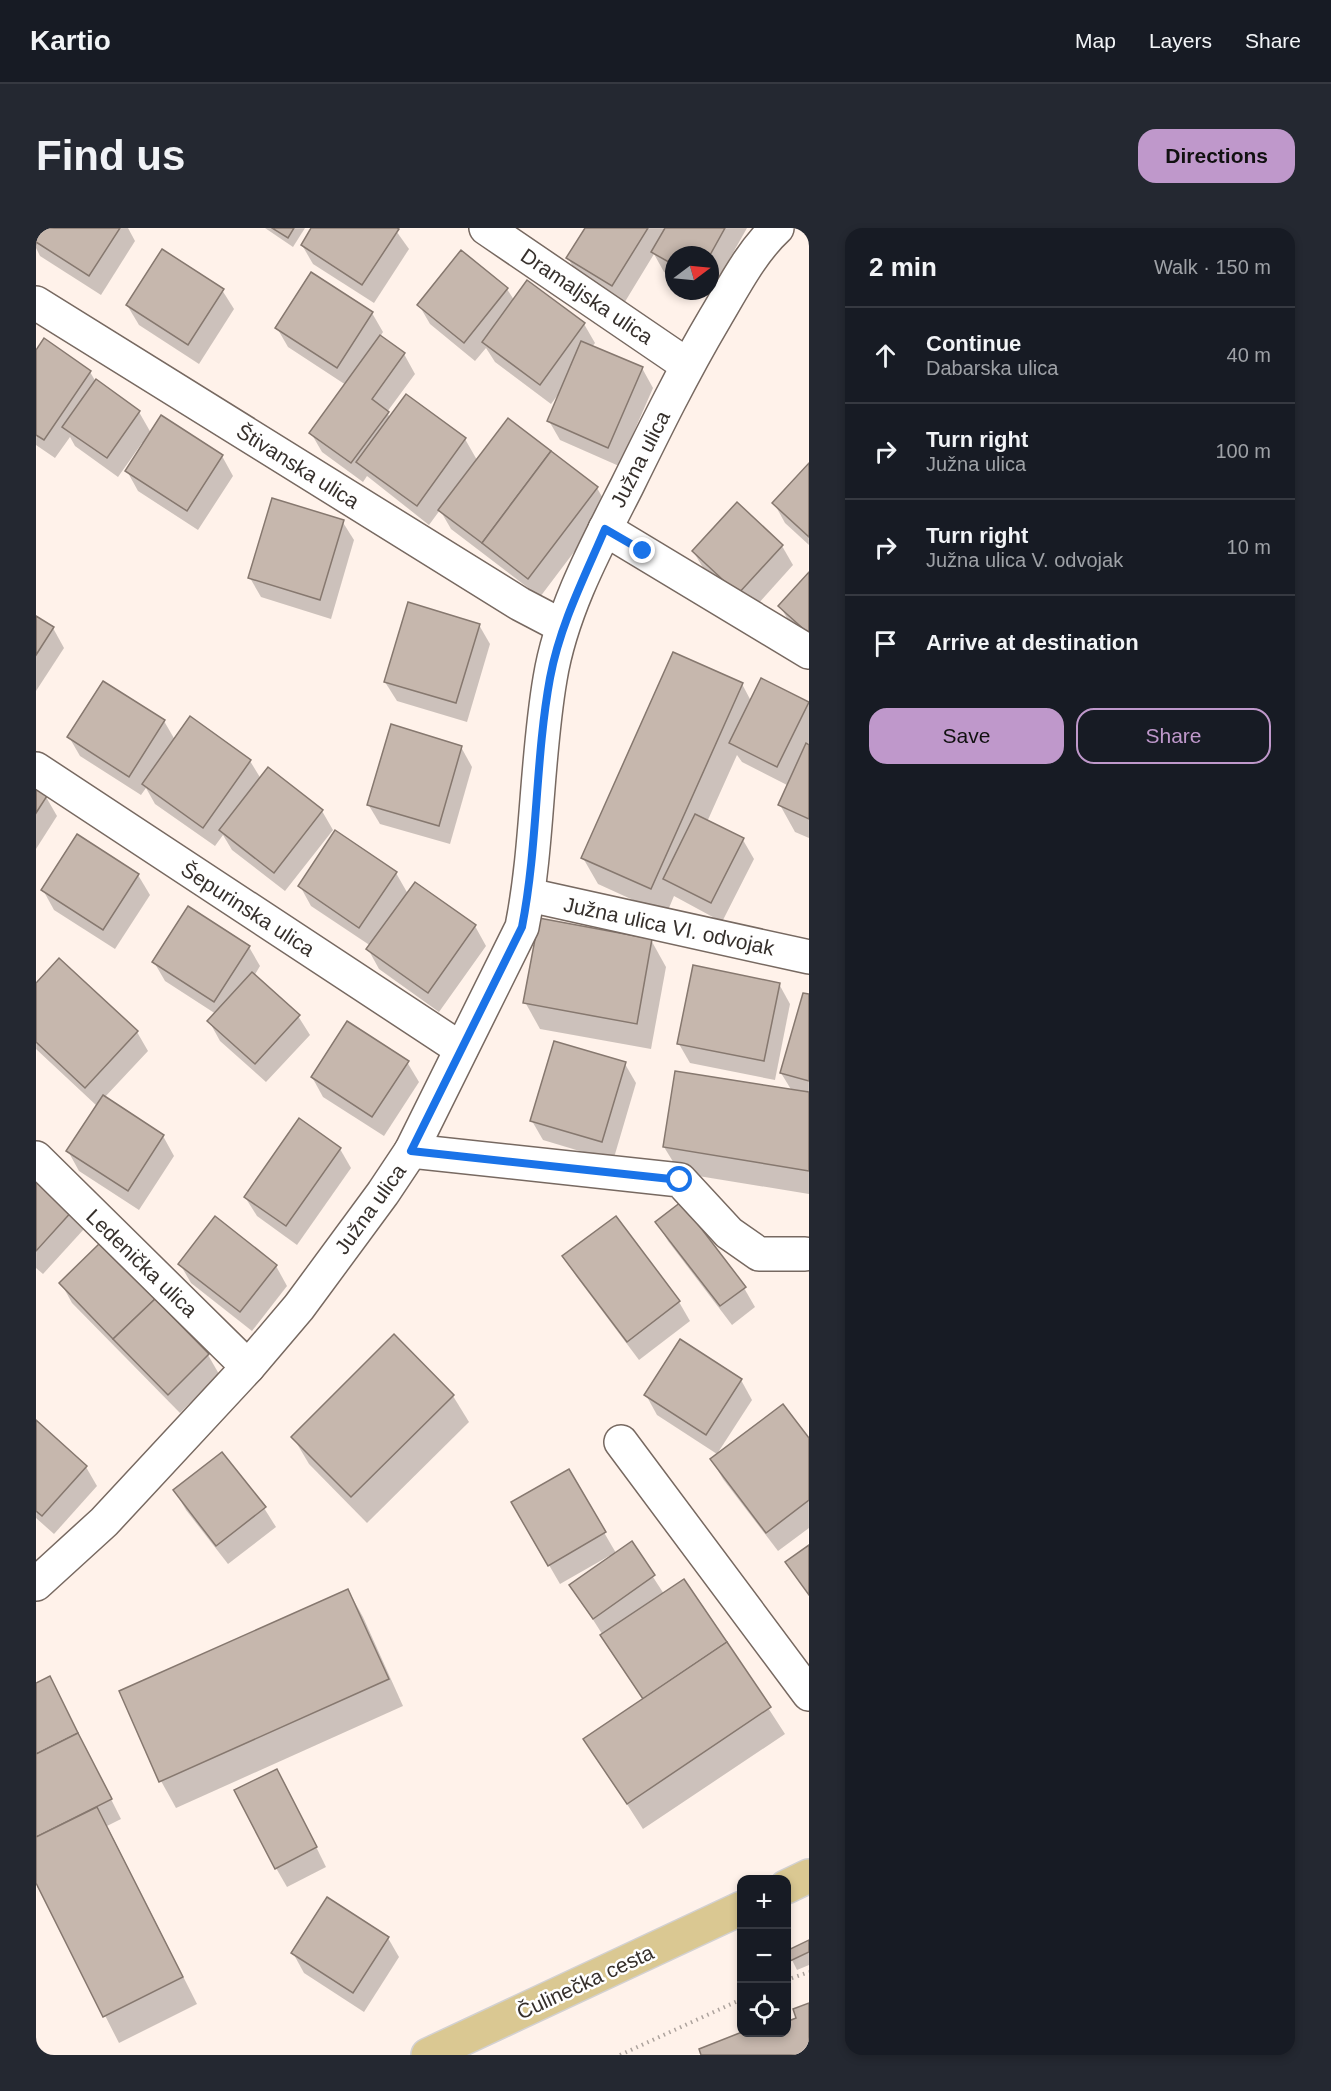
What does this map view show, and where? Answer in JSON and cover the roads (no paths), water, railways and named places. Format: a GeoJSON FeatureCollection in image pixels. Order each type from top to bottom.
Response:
{"type":"FeatureCollection","features":[{"type":"Feature","properties":{"kind":"main road"},"geometry":{"type":"LineString","coordinates":[[791,1885],[809,1876]]}},
{"type":"Feature","properties":{"kind":"main road","name":"Čulinečka cesta"},"geometry":{"type":"LineString","coordinates":[[428,2055],[737,1910]]}},
{"type":"Feature","properties":{"kind":"street","name":"Dramaljska ulica"},"geometry":{"type":"LineString","coordinates":[[486,228],[687,365]]}},
{"type":"Feature","properties":{"kind":"street","name":"Južna ulica"},"geometry":{"type":"LineString","coordinates":[[36,1584],[104,1522],[248,1367],[299,1307],[411,1151],[522,927],[529,895],[534,821],[549,689],[562,626],[605,529],[687,365],[729,294],[767,237],[777,228]]}},
{"type":"Feature","properties":{"kind":"street","name":"Štivanska ulica"},"geometry":{"type":"LineString","coordinates":[[36,303],[520,604],[562,626]]}},
{"type":"Feature","properties":{"kind":"street"},"geometry":{"type":"LineString","coordinates":[[605,529],[809,652]]}},
{"type":"Feature","properties":{"kind":"street","name":"Šepurinska ulica"},"geometry":{"type":"LineString","coordinates":[[36,769],[461,1049]]}},
{"type":"Feature","properties":{"kind":"street","name":"Južna ulica VI. odvojak"},"geometry":{"type":"LineString","coordinates":[[529,895],[809,957]]}},
{"type":"Feature","properties":{"kind":"street"},"geometry":{"type":"LineString","coordinates":[[411,1151],[680,1180],[729,1233],[759,1254],[805,1254]]}},
{"type":"Feature","properties":{"kind":"street","name":"Ledenička ulica"},"geometry":{"type":"LineString","coordinates":[[36,1158],[248,1367]]}},
{"type":"Feature","properties":{"kind":"street"},"geometry":{"type":"LineString","coordinates":[[621,1442],[809,1694]]}}]}
